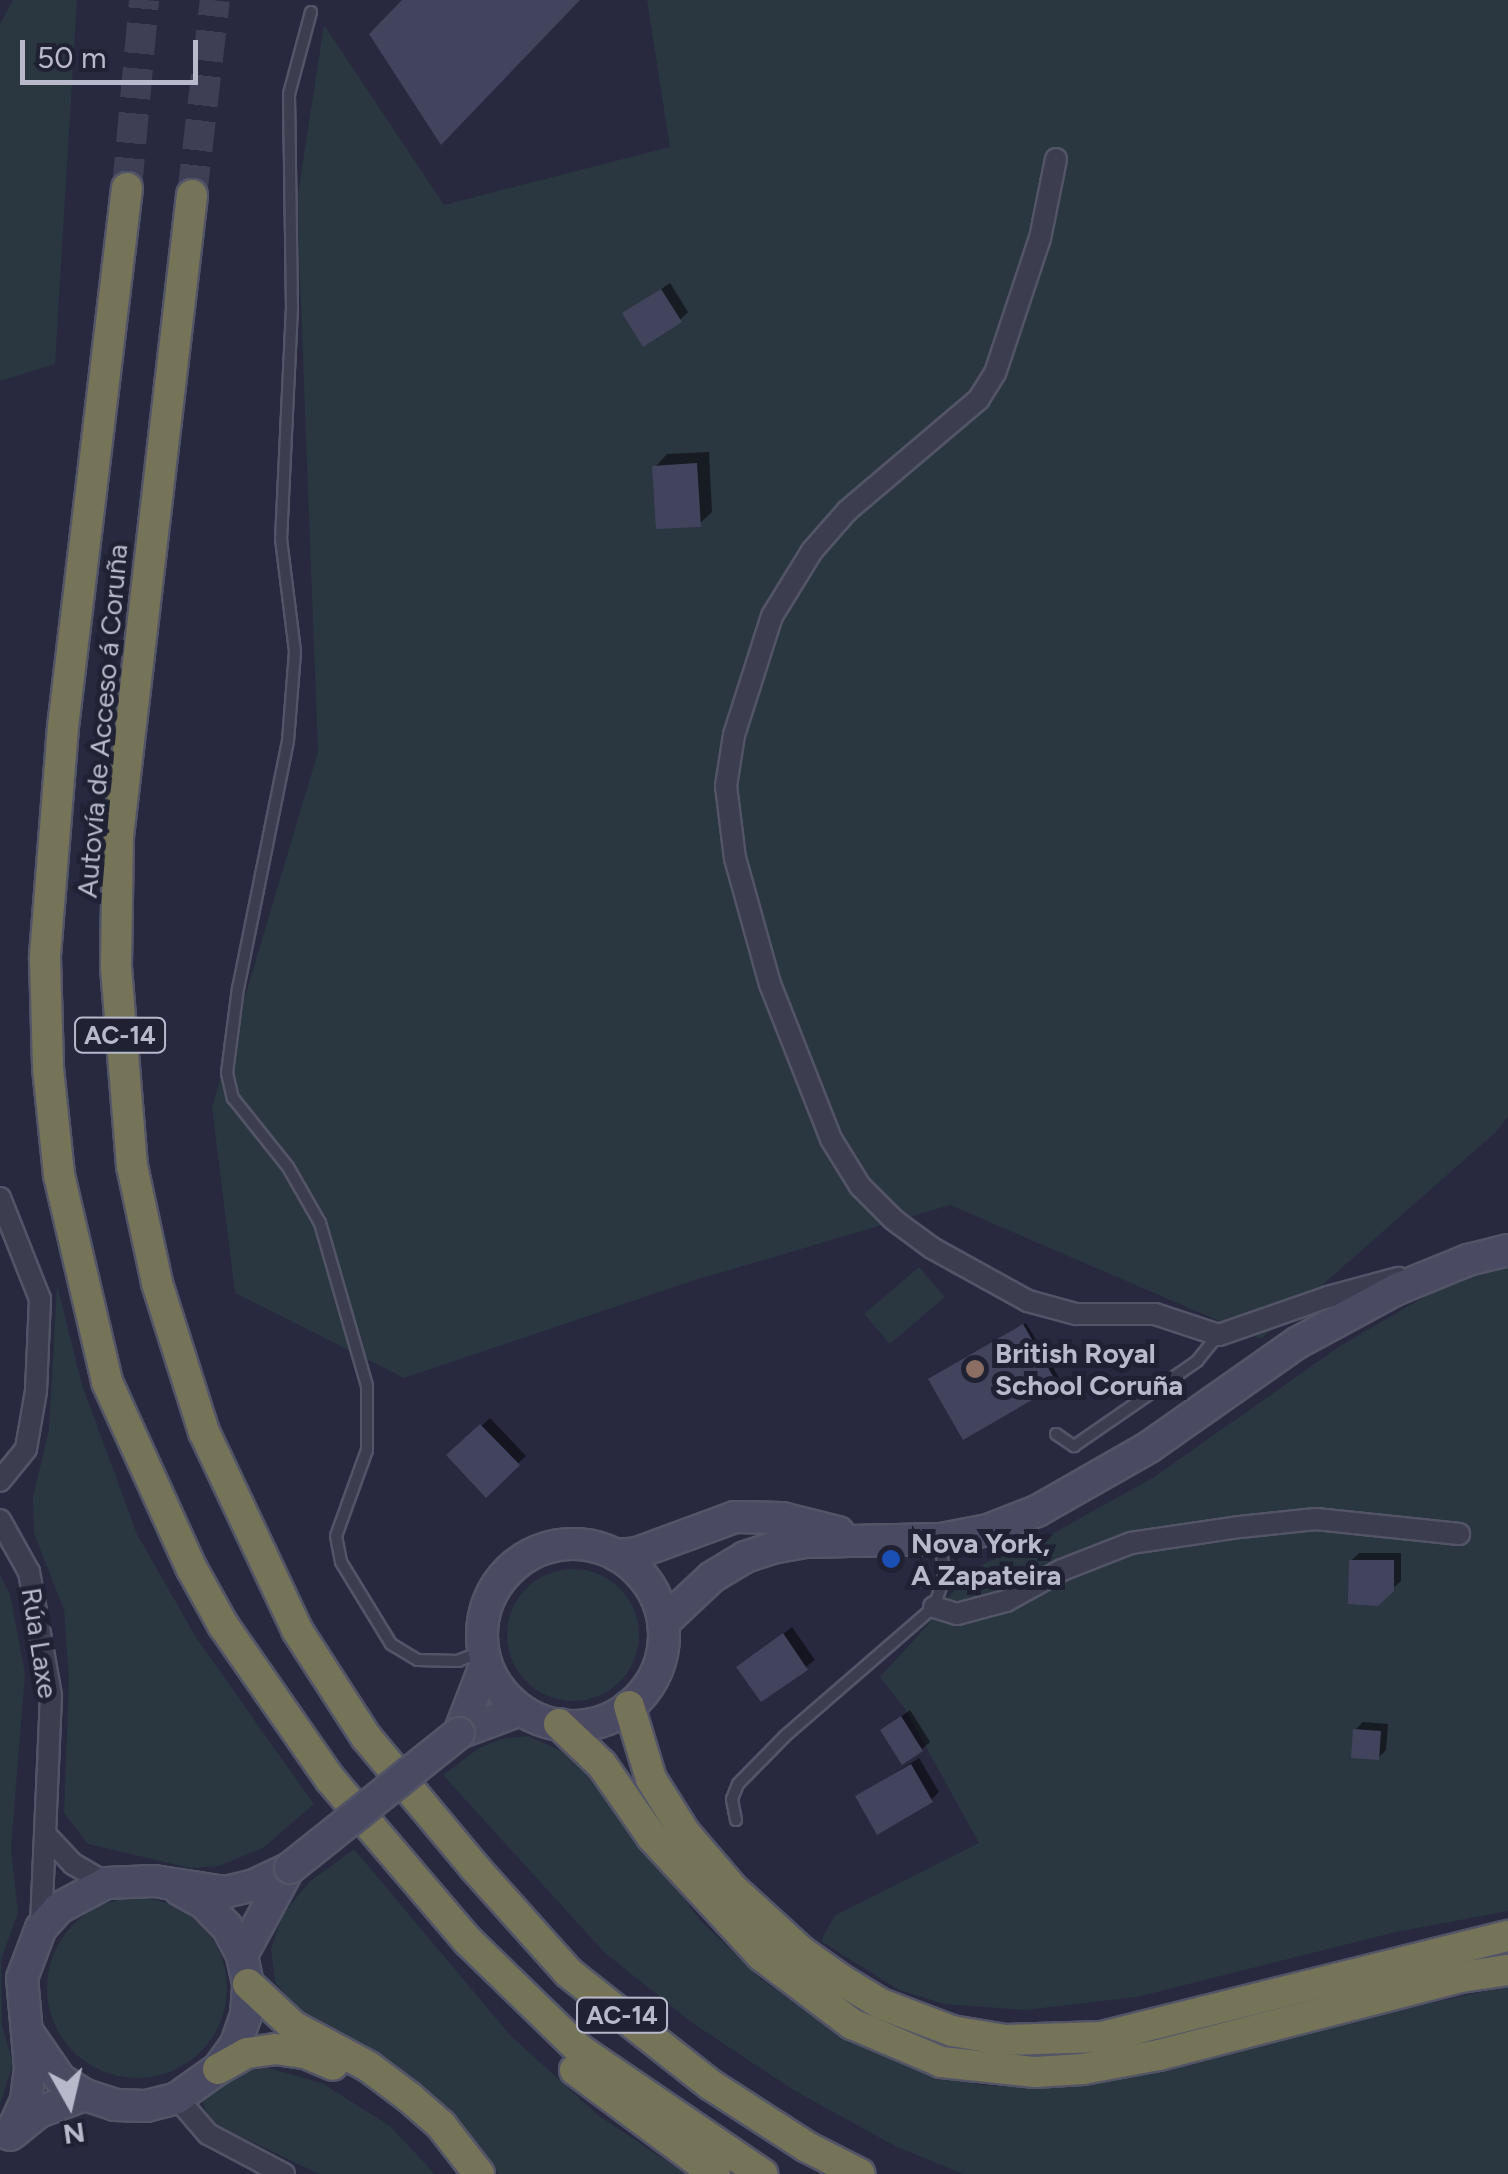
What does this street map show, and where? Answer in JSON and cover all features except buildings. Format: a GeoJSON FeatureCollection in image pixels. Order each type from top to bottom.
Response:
{"type":"FeatureCollection","features":[{"type":"Feature","properties":{"kind":"highway","name":"Autovía de Acceso á Coruña"},"geometry":{"type":"LineString","coordinates":[[128,188],[63,727],[49,902],[48,1068],[58,1175],[107,1382],[192,1569],[223,1625],[330,1779],[468,1941],[578,2048],[762,2174]]}},
{"type":"Feature","properties":{"kind":"highway","name":"Autovía de Acceso á Coruña"},"geometry":{"type":"LineString","coordinates":[[192,195],[118,836],[116,967],[132,1166],[157,1283],[204,1432],[298,1630],[366,1737],[474,1868],[568,1973],[711,2085],[807,2147],[860,2174]]}},
{"type":"Feature","properties":{"kind":"highway"},"geometry":{"type":"LineString","coordinates":[[629,1706],[651,1779],[685,1832],[733,1889],[802,1952],[840,1979],[881,2004],[952,2031],[1005,2040],[1102,2036],[1508,1936]]}},
{"type":"Feature","properties":{"kind":"highway"},"geometry":{"type":"LineString","coordinates":[[559,1724],[602,1765],[652,1837],[762,1956],[852,2024],[941,2062],[1035,2072],[1083,2070],[1159,2055],[1461,1977],[1508,1970]]}},
{"type":"Feature","properties":{"kind":"highway"},"geometry":{"type":"LineString","coordinates":[[468,1941],[495,1986],[576,2072],[715,2174]]}},
{"type":"Feature","properties":{"kind":"highway"},"geometry":{"type":"LineString","coordinates":[[244,1970],[293,2026],[368,2066],[409,2098],[441,2126],[478,2174]]}},
{"type":"Feature","properties":{"kind":"highway"},"geometry":{"type":"LineString","coordinates":[[218,2070],[248,2052],[275,2049],[305,2053],[370,2088],[405,2116],[458,2174]]}},
{"type":"Feature","properties":{"kind":"main road"},"geometry":{"type":"LineString","coordinates":[[663,1623],[712,1576],[745,1557],[805,1542],[941,1539],[988,1530],[1084,1486],[1150,1447],[1297,1343],[1397,1289],[1468,1260],[1508,1250]]}},
{"type":"Feature","properties":{"kind":"main road"},"geometry":{"type":"LineString","coordinates":[[616,1555],[637,1552],[735,1517],[782,1518],[864,1541]]}},
{"type":"Feature","properties":{"kind":"main road"},"geometry":{"type":"LineString","coordinates":[[567,1544],[592,1546],[616,1555],[639,1572],[655,1595],[663,1623],[658,1669],[629,1706],[608,1719],[559,1724],[520,1710],[494,1681],[485,1657],[482,1626],[488,1600],[519,1561],[567,1544]]}},
{"type":"Feature","properties":{"kind":"main road"},"geometry":{"type":"LineString","coordinates":[[459,1733],[485,1657]]}},
{"type":"Feature","properties":{"kind":"main road"},"geometry":{"type":"LineString","coordinates":[[5,2141],[26,2100],[30,2067],[22,1978],[41,1928],[70,1900],[106,1884],[142,1880],[225,1892],[252,1886],[290,1868],[459,1733],[520,1710]]}},
{"type":"Feature","properties":{"kind":"main road"},"geometry":{"type":"LineString","coordinates":[[244,1970],[290,1868]]}},
{"type":"Feature","properties":{"kind":"main road"},"geometry":{"type":"LineString","coordinates":[[27,2031],[41,2057],[60,2079],[85,2095],[115,2104],[146,2106],[177,2098],[218,2070],[236,2044],[246,2015],[244,1970],[227,1927],[205,1904],[177,1888]]}},
{"type":"Feature","properties":{"kind":"main road"},"geometry":{"type":"LineString","coordinates":[[5,2141],[39,2112],[85,2095]]}},
{"type":"Feature","properties":{"kind":"street"},"geometry":{"type":"LineString","coordinates":[[1056,158],[1040,238],[996,373],[979,400],[847,510],[812,551],[772,616],[734,735],[726,786],[735,858],[770,984],[831,1139],[860,1186],[932,1248],[1028,1301],[1076,1314],[1154,1314],[1219,1334],[1328,1296],[1468,1260]]}},
{"type":"Feature","properties":{"kind":"street"},"geometry":{"type":"LineString","coordinates":[[0,1198],[40,1299],[36,1391],[26,1449],[0,1482]]}},
{"type":"Feature","properties":{"kind":"street"},"geometry":{"type":"LineString","coordinates":[[934,1607],[957,1614],[1006,1601],[1062,1570],[1131,1543],[1240,1526],[1316,1519],[1459,1534]]}},
{"type":"Feature","properties":{"kind":"street","name":"Rúa Laxe"},"geometry":{"type":"LineString","coordinates":[[0,1520],[29,1572],[44,1635],[52,1696],[41,1928]]}},
{"type":"Feature","properties":{"kind":"street"},"geometry":{"type":"LineString","coordinates":[[45,1834],[73,1864],[106,1884]]}},
{"type":"Feature","properties":{"kind":"street"},"geometry":{"type":"LineString","coordinates":[[177,2098],[208,2134],[284,2174]]}},
{"type":"Feature","properties":{"kind":"lane"},"geometry":{"type":"LineString","coordinates":[[311,12],[290,94],[292,307],[281,539],[295,652],[288,741],[238,988],[227,1073],[233,1098],[288,1167],[320,1224],[367,1386],[367,1450],[336,1536],[342,1562],[391,1644],[418,1660],[485,1657]]}},
{"type":"Feature","properties":{"kind":"lane"},"geometry":{"type":"LineString","coordinates":[[1056,1434],[1074,1446],[1197,1361],[1219,1334]]}},
{"type":"Feature","properties":{"kind":"lane"},"geometry":{"type":"LineString","coordinates":[[736,1820],[732,1799],[738,1784],[785,1736],[934,1607],[944,1578],[941,1539]]}},
{"type":"Feature","properties":{"kind":"shaded area"},"geometry":{"type":"Polygon","coordinates":[[[13,0],[77,0],[55,364],[0,381],[0,24],[13,0]]]}},
{"type":"Feature","properties":{"kind":"shaded area"},"geometry":{"type":"Polygon","coordinates":[[[647,0],[1508,0],[1508,1116],[1496,1132],[1261,1339],[950,1205],[692,1281],[404,1378],[235,1293],[212,1107],[318,752],[297,201],[324,25],[444,205],[670,147],[647,0]]]}},
{"type":"Feature","properties":{"kind":"shaded area"},"geometry":{"type":"Polygon","coordinates":[[[1508,1266],[1508,1911],[1396,1932],[1137,1997],[1025,2010],[944,2004],[899,1990],[821,1941],[834,1916],[979,1843],[905,1709],[880,1677],[970,1570],[1050,1535],[1154,1477],[1340,1346],[1443,1286],[1508,1266]]]}},
{"type":"Feature","properties":{"kind":"shaded area"},"geometry":{"type":"Polygon","coordinates":[[[919,1267],[945,1297],[890,1344],[864,1314],[919,1267]]]}},
{"type":"Feature","properties":{"kind":"shaded area"},"geometry":{"type":"Polygon","coordinates":[[[57,1285],[82,1385],[137,1534],[197,1639],[314,1804],[263,1848],[219,1866],[190,1868],[88,1844],[64,1813],[69,1680],[64,1610],[34,1533],[33,1497],[49,1430],[57,1285]]]}},
{"type":"Feature","properties":{"kind":"shaded area"},"geometry":{"type":"Polygon","coordinates":[[[573,1569],[598,1574],[620,1588],[634,1610],[639,1635],[634,1660],[620,1682],[598,1696],[573,1701],[548,1696],[526,1682],[512,1660],[507,1635],[512,1610],[526,1588],[548,1574],[573,1569]]]}},
{"type":"Feature","properties":{"kind":"shaded area"},"geometry":{"type":"Polygon","coordinates":[[[0,1574],[10,1595],[25,1673],[11,1849],[18,1913],[1,1960],[2,2026],[13,2063],[0,2104],[0,1574]]]}},
{"type":"Feature","properties":{"kind":"shaded area"},"geometry":{"type":"Polygon","coordinates":[[[528,1736],[570,1755],[594,1778],[701,1921],[761,1979],[827,2026],[899,2063],[980,2085],[1062,2088],[1138,2076],[1362,2018],[1508,1986],[1508,2174],[963,2174],[897,2147],[795,2091],[691,2022],[604,1952],[443,1775],[479,1748],[501,1739],[528,1736]]]}},
{"type":"Feature","properties":{"kind":"shaded area"},"geometry":{"type":"Polygon","coordinates":[[[354,1849],[510,2035],[598,2115],[686,2174],[499,2174],[471,2136],[411,2077],[341,2032],[300,2012],[275,1982],[271,1949],[283,1914],[309,1882],[354,1849]]]}},
{"type":"Feature","properties":{"kind":"shaded area"},"geometry":{"type":"Polygon","coordinates":[[[137,1898],[171,1905],[201,1924],[220,1954],[227,1988],[220,2022],[201,2052],[171,2071],[137,2078],[103,2071],[73,2052],[54,2022],[47,1988],[54,1954],[73,1924],[103,1905],[137,1898]]]}},
{"type":"Feature","properties":{"kind":"shaded area"},"geometry":{"type":"Polygon","coordinates":[[[265,2067],[322,2083],[390,2126],[435,2174],[319,2174],[210,2122],[202,2100],[236,2075],[265,2067]]]}},
{"type":"Feature","properties":{"kind":"tunnel"},"geometry":{"type":"LineString","coordinates":[[127,188],[144,0]]}},
{"type":"Feature","properties":{"kind":"tunnel"},"geometry":{"type":"LineString","coordinates":[[192,195],[215,0]]}},
{"type":"Feature","properties":{"kind":"place","name":"British Royal School Coruña"},"geometry":{"type":"Point","coordinates":[975,1369]}},
{"type":"Feature","properties":{"kind":"place","name":"Nova York, A Zapateira"},"geometry":{"type":"Point","coordinates":[891,1559]}}]}
